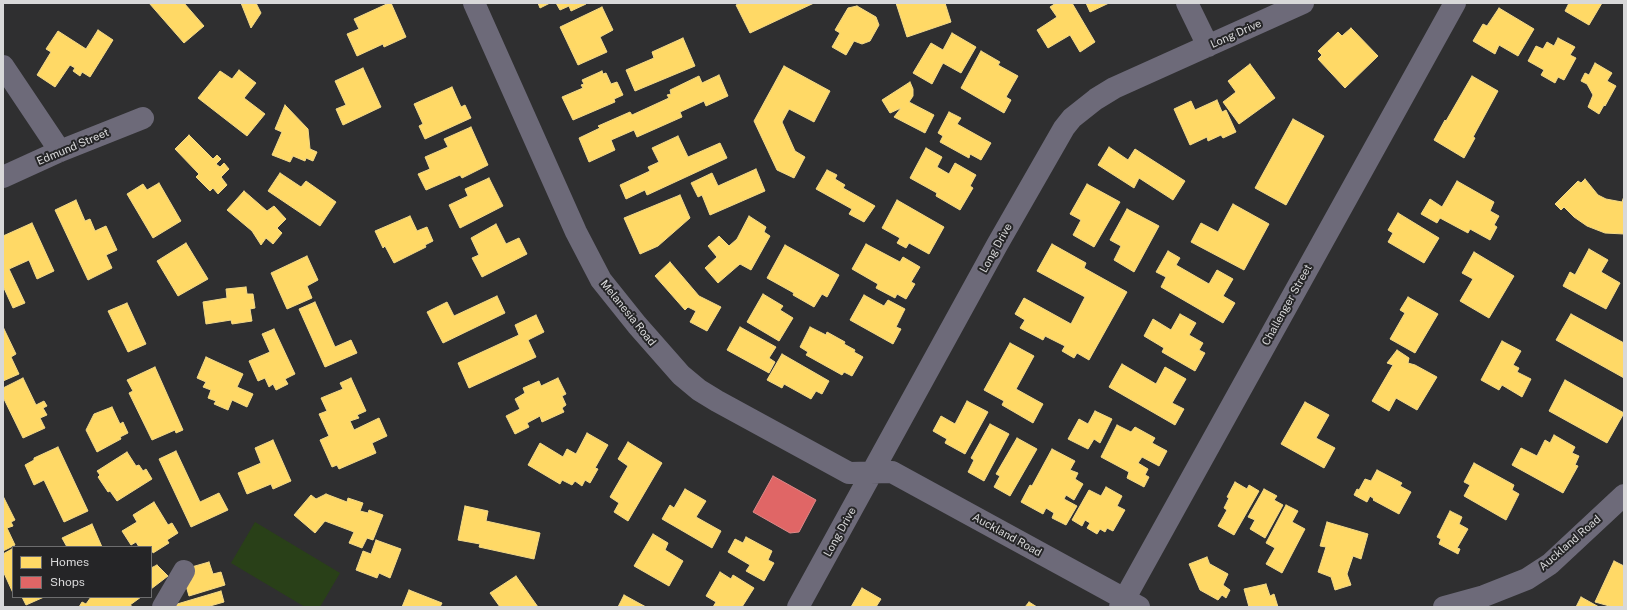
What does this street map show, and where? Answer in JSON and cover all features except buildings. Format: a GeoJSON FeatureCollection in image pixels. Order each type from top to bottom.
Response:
{"type":"FeatureCollection","features":[{"type":"Feature","properties":{"kind":"street","name":"Melanesia Road"},"geometry":{"type":"LineString","coordinates":[[474,3],[589,259],[601,280],[615,299],[661,354],[681,375],[699,390],[717,401],[849,473],[873,471]]}},
{"type":"Feature","properties":{"kind":"street"},"geometry":{"type":"LineString","coordinates":[[1187,3],[1208,46]]}},
{"type":"Feature","properties":{"kind":"street","name":"Long Drive"},"geometry":{"type":"LineString","coordinates":[[798,607],[993,252],[1064,128],[1083,108],[1114,88],[1303,3]]}},
{"type":"Feature","properties":{"kind":"street","name":"Challenger Street"},"geometry":{"type":"LineString","coordinates":[[1128,604],[1455,3]]}},
{"type":"Feature","properties":{"kind":"street"},"geometry":{"type":"LineString","coordinates":[[3,66],[60,151]]}},
{"type":"Feature","properties":{"kind":"street","name":"Edmund Street"},"geometry":{"type":"LineString","coordinates":[[3,177],[60,151],[143,118]]}},
{"type":"Feature","properties":{"kind":"street","name":"Auckland Road"},"geometry":{"type":"LineString","coordinates":[[873,471],[892,472],[1128,604]]}},
{"type":"Feature","properties":{"kind":"street","name":"Auckland Road"},"geometry":{"type":"LineString","coordinates":[[1444,607],[1484,596],[1527,579],[1550,564],[1624,495]]}},
{"type":"Feature","properties":{"kind":"street"},"geometry":{"type":"LineString","coordinates":[[163,607],[184,571]]}},
{"type":"Feature","properties":{"kind":"green space"},"geometry":{"type":"Polygon","coordinates":[[[255,522],[340,573],[320,607],[305,607],[231,563],[255,522]]]}}]}
